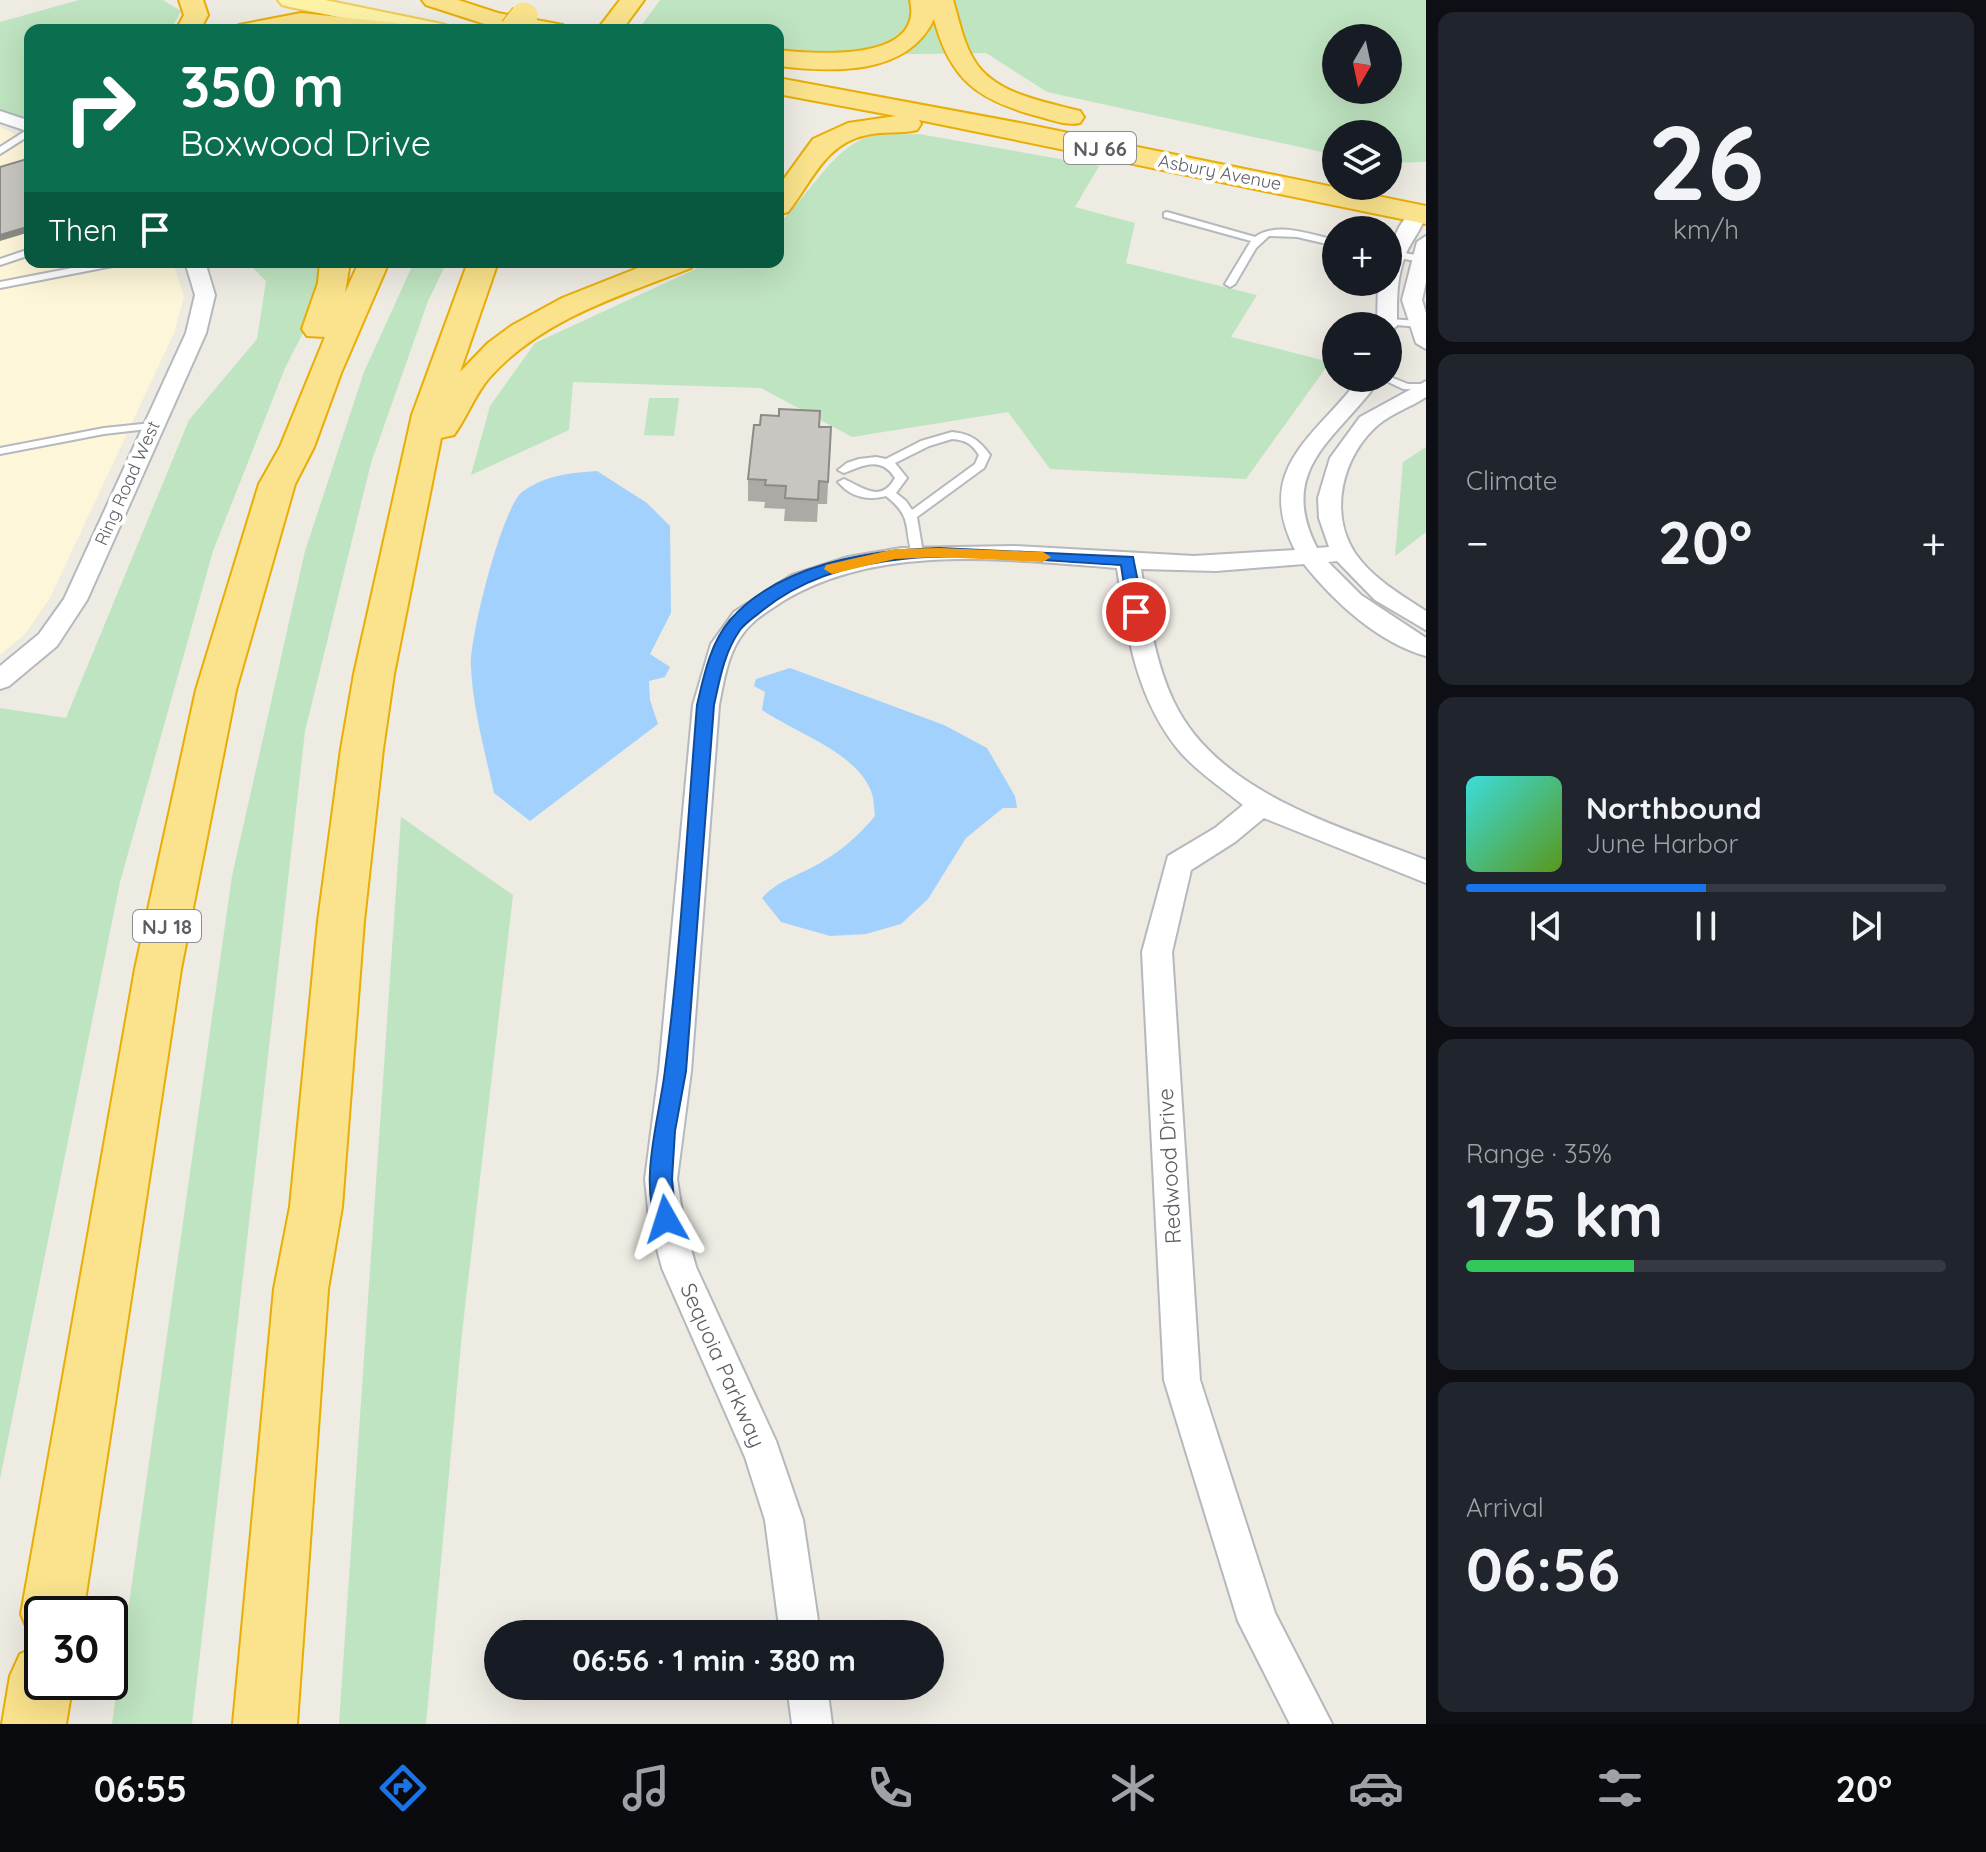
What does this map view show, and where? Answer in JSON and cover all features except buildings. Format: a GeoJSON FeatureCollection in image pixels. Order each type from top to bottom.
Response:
{"type":"FeatureCollection","features":[{"type":"Feature","properties":{"kind":"highway"},"geometry":{"type":"LineString","coordinates":[[191,0],[196,15],[191,24]]}},
{"type":"Feature","properties":{"kind":"highway"},"geometry":{"type":"LineString","coordinates":[[434,0],[522,12],[543,24]]}},
{"type":"Feature","properties":{"kind":"highway"},"geometry":{"type":"LineString","coordinates":[[617,19],[642,0]]}},
{"type":"Feature","properties":{"kind":"highway"},"geometry":{"type":"LineString","coordinates":[[784,58],[839,62],[886,52],[915,32],[924,13],[922,0]]}},
{"type":"Feature","properties":{"kind":"highway"},"geometry":{"type":"LineString","coordinates":[[941,0],[961,60],[978,80],[1022,102],[1107,128]]}},
{"type":"Feature","properties":{"kind":"highway"},"geometry":{"type":"LineString","coordinates":[[280,24],[301,20],[339,24]]}},
{"type":"Feature","properties":{"kind":"highway","name":"Asbury Avenue"},"geometry":{"type":"LineString","coordinates":[[784,69],[1322,171]]}},
{"type":"Feature","properties":{"kind":"highway","name":"Asbury Avenue"},"geometry":{"type":"LineString","coordinates":[[784,87],[1191,167],[1424,220]]}},
{"type":"Feature","properties":{"kind":"highway"},"geometry":{"type":"LineString","coordinates":[[784,197],[817,150],[840,134],[875,125],[924,126],[1191,167]]}},
{"type":"Feature","properties":{"kind":"highway"},"geometry":{"type":"LineString","coordinates":[[1402,199],[1424,220]]}},
{"type":"Feature","properties":{"kind":"highway"},"geometry":{"type":"LineString","coordinates":[[277,484],[280,448],[333,283],[334,268]]}},
{"type":"Feature","properties":{"kind":"highway","name":"NJ 18"},"geometry":{"type":"LineString","coordinates":[[55,1596],[158,969],[190,804],[234,622],[277,484],[297,447],[325,373],[371,268]]}},
{"type":"Feature","properties":{"kind":"highway"},"geometry":{"type":"LineString","coordinates":[[265,1724],[301,1289],[316,1207],[341,921],[374,674],[429,415],[481,268]]}},
{"type":"Feature","properties":{"kind":"highway"},"geometry":{"type":"LineString","coordinates":[[420,464],[477,372],[514,337],[555,313],[665,268]]}},
{"type":"Feature","properties":{"kind":"highway"},"geometry":{"type":"LineString","coordinates":[[34,1724],[38,1700]]}},
{"type":"Feature","properties":{"kind":"main road"},"geometry":{"type":"LineString","coordinates":[[290,0],[408,24]]}},
{"type":"Feature","properties":{"kind":"main road"},"geometry":{"type":"LineString","coordinates":[[376,0],[522,12]]}},
{"type":"Feature","properties":{"kind":"street"},"geometry":{"type":"LineString","coordinates":[[0,116],[24,126]]}},
{"type":"Feature","properties":{"kind":"street"},"geometry":{"type":"LineString","coordinates":[[1402,238],[1408,227],[1424,220]]}},
{"type":"Feature","properties":{"kind":"street"},"geometry":{"type":"LineString","coordinates":[[1423,333],[1412,300],[1424,220]]}},
{"type":"Feature","properties":{"kind":"street","name":"Ring Road West"},"geometry":{"type":"LineString","coordinates":[[0,680],[48,640],[75,600],[196,333],[205,295],[197,268]]}},
{"type":"Feature","properties":{"kind":"street"},"geometry":{"type":"LineString","coordinates":[[1426,387],[1369,421],[1332,475],[1328,505],[1343,553],[1358,573],[1380,593],[1426,622]]}},
{"type":"Feature","properties":{"kind":"street"},"geometry":{"type":"LineString","coordinates":[[1360,392],[1296,474],[1288,510],[1298,539],[1329,580],[1396,635],[1426,648]]}},
{"type":"Feature","properties":{"kind":"street","name":"Sequoia Parkway"},"geometry":{"type":"LineString","coordinates":[[798,1620],[784,1520],[763,1454],[679,1268],[666,1219],[661,1179],[675,1071],[706,705],[717,657],[736,624],[771,596],[802,579],[844,565],[895,554],[1245,562],[1343,553]]}},
{"type":"Feature","properties":{"kind":"street"},"geometry":{"type":"LineString","coordinates":[[1128,561],[1140,637],[1153,688],[1189,744],[1264,807],[1426,872]]}},
{"type":"Feature","properties":{"kind":"street","name":"Redwood Drive"},"geometry":{"type":"LineString","coordinates":[[1264,807],[1248,814],[1225,835],[1178,864],[1157,952],[1157,968],[1182,1380],[1258,1621],[1312,1724]]}},
{"type":"Feature","properties":{"kind":"street"},"geometry":{"type":"LineString","coordinates":[[809,1700],[812,1724]]}},
{"type":"Feature","properties":{"kind":"lane"},"geometry":{"type":"LineString","coordinates":[[0,151],[24,133]]}},
{"type":"Feature","properties":{"kind":"lane"},"geometry":{"type":"LineString","coordinates":[[1167,215],[1257,240]]}},
{"type":"Feature","properties":{"kind":"lane"},"geometry":{"type":"LineString","coordinates":[[1402,244],[1424,220]]}},
{"type":"Feature","properties":{"kind":"lane"},"geometry":{"type":"LineString","coordinates":[[1230,284],[1257,240],[1267,233],[1280,232],[1322,240]]}},
{"type":"Feature","properties":{"kind":"lane"},"geometry":{"type":"LineString","coordinates":[[0,262],[24,254]]}},
{"type":"Feature","properties":{"kind":"lane"},"geometry":{"type":"LineString","coordinates":[[0,285],[87,268]]}},
{"type":"Feature","properties":{"kind":"lane"},"geometry":{"type":"LineString","coordinates":[[1402,328],[1423,333]]}},
{"type":"Feature","properties":{"kind":"lane"},"geometry":{"type":"LineString","coordinates":[[1402,385],[1426,387]]}},
{"type":"Feature","properties":{"kind":"lane"},"geometry":{"type":"LineString","coordinates":[[0,451],[104,431],[152,426]]}},
{"type":"Feature","properties":{"kind":"lane"},"geometry":{"type":"LineString","coordinates":[[887,463],[938,435],[967,437],[980,445],[985,455],[980,466],[911,516]]}},
{"type":"Feature","properties":{"kind":"lane"},"geometry":{"type":"LineString","coordinates":[[889,493],[900,484],[901,478],[899,472],[887,463],[860,461],[844,476],[861,493],[889,493],[902,503],[911,516],[917,553]]}},
{"type":"Feature","properties":{"kind":"shaded area"},"geometry":{"type":"Polygon","coordinates":[[[0,127],[24,138],[24,268],[175,268],[184,297],[174,333],[50,598],[25,634],[0,655],[0,127]]]}},
{"type":"Feature","properties":{"kind":"green space"},"geometry":{"type":"Polygon","coordinates":[[[79,0],[163,0],[181,11],[174,24],[24,24],[24,120],[0,114],[0,22],[79,0]]]}},
{"type":"Feature","properties":{"kind":"green space"},"geometry":{"type":"Polygon","coordinates":[[[660,0],[1426,0],[1426,162],[1402,163],[1402,120],[1322,120],[1322,152],[1047,92],[986,53],[849,55],[784,52],[784,24],[642,24],[660,0]]]}},
{"type":"Feature","properties":{"kind":"green space"},"geometry":{"type":"Polygon","coordinates":[[[919,134],[1099,166],[1075,207],[1135,223],[1126,263],[1257,295],[1231,337],[1322,360],[1322,373],[1246,479],[1050,469],[1008,412],[852,437],[761,388],[573,382],[569,430],[471,475],[490,406],[535,343],[698,268],[784,268],[784,218],[843,151],[868,137],[919,134]]]}},
{"type":"Feature","properties":{"kind":"green space"},"geometry":{"type":"Polygon","coordinates":[[[253,268],[336,268],[285,368],[213,551],[120,882],[0,1479],[0,708],[66,718],[189,420],[257,339],[266,281],[253,268]]]}},
{"type":"Feature","properties":{"kind":"green space"},"geometry":{"type":"Polygon","coordinates":[[[411,268],[444,268],[428,301],[371,463],[305,731],[192,1724],[112,1724],[115,1700],[128,1700],[128,1611],[232,876],[305,551],[364,372],[411,268]]]}},
{"type":"Feature","properties":{"kind":"green space"},"geometry":{"type":"Polygon","coordinates":[[[649,398],[679,398],[674,436],[644,435],[649,398]]]}},
{"type":"Feature","properties":{"kind":"green space"},"geometry":{"type":"Polygon","coordinates":[[[1426,447],[1426,532],[1395,556],[1403,462],[1426,447]]]}},
{"type":"Feature","properties":{"kind":"green space"},"geometry":{"type":"Polygon","coordinates":[[[401,817],[513,895],[462,1333],[426,1724],[339,1724],[401,817]]]}},
{"type":"Feature","properties":{"kind":"water"},"geometry":{"type":"Polygon","coordinates":[[[597,471],[647,503],[670,526],[671,613],[650,654],[670,667],[665,677],[649,681],[650,700],[658,724],[530,821],[494,793],[472,683],[475,630],[505,522],[522,492],[549,478],[597,471]]]}},
{"type":"Feature","properties":{"kind":"water"},"geometry":{"type":"Polygon","coordinates":[[[790,668],[944,725],[987,748],[1015,796],[1017,808],[1003,808],[966,838],[928,899],[901,924],[866,934],[830,936],[781,922],[762,898],[779,884],[837,852],[875,816],[871,791],[852,765],[823,744],[762,710],[765,692],[754,686],[756,679],[790,668]]]}},
{"type":"Feature","properties":{"kind":"slow traffic"},"geometry":{"type":"LineString","coordinates":[[832,569],[895,554],[939,552],[1043,557]]}},
{"type":"Feature","properties":{"kind":"route"},"geometry":{"type":"LineString","coordinates":[[666,1219],[661,1179],[675,1071],[706,705],[717,657],[736,624],[771,596],[802,579],[844,565],[895,554],[939,552],[1128,561],[1136,612]]}}]}
